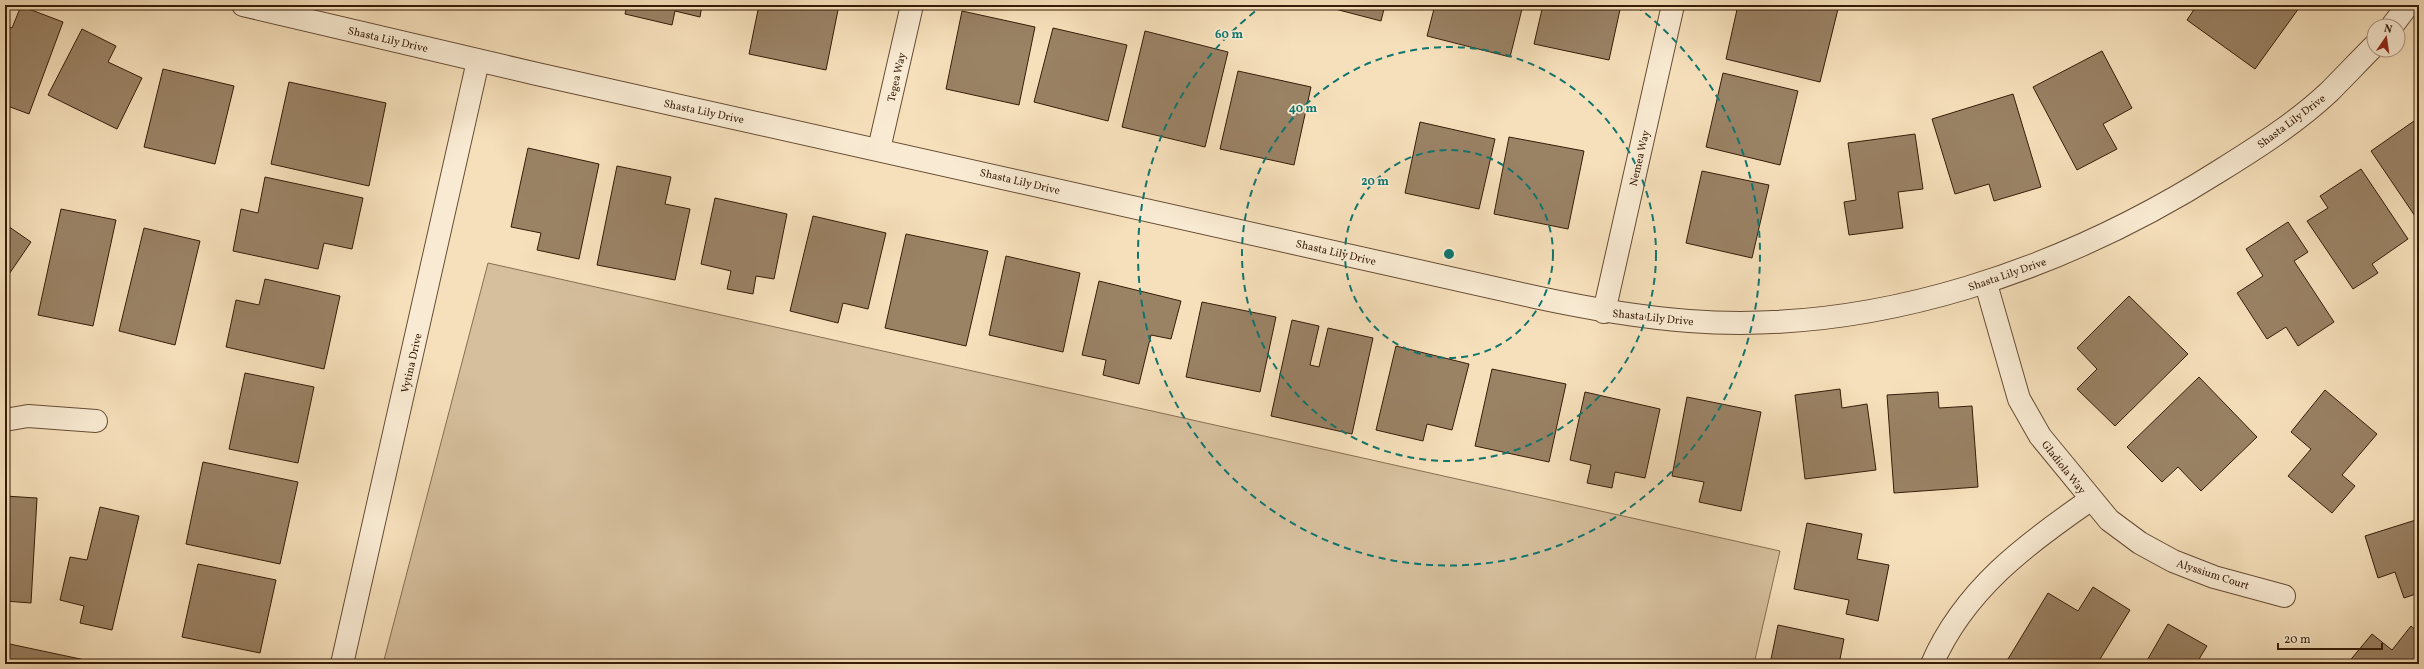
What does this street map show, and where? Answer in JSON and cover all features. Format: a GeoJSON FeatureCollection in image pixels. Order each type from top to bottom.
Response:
{"type":"FeatureCollection","features":[{"type":"Feature","properties":{"kind":"street","name":"Shasta Lily Drive"},"geometry":{"type":"LineString","coordinates":[[243,5],[478,61],[879,149],[1604,312],[1691,321],[1773,321],[1815,319],[1896,305],[1986,284],[2060,256],[2128,224],[2194,187],[2257,147],[2328,93],[2366,54]]}},
{"type":"Feature","properties":{"kind":"street","name":"Tegea Way"},"geometry":{"type":"LineString","coordinates":[[879,149],[912,5]]}},
{"type":"Feature","properties":{"kind":"street","name":"Nemea Way"},"geometry":{"type":"LineString","coordinates":[[1604,312],[1673,5]]}},
{"type":"Feature","properties":{"kind":"street"},"geometry":{"type":"LineString","coordinates":[[2398,18],[2408,5]]}},
{"type":"Feature","properties":{"kind":"street","name":"Vytina Drive"},"geometry":{"type":"LineString","coordinates":[[342,664],[478,61]]}},
{"type":"Feature","properties":{"kind":"street","name":"Gladiola Way"},"geometry":{"type":"LineString","coordinates":[[1932,664],[1957,619],[1981,587],[2010,558],[2090,500],[2040,436],[2019,399],[1986,284]]}},
{"type":"Feature","properties":{"kind":"street"},"geometry":{"type":"LineString","coordinates":[[5,420],[28,416],[96,421]]}},
{"type":"Feature","properties":{"kind":"street","name":"Alyssium Court"},"geometry":{"type":"LineString","coordinates":[[2090,500],[2109,520],[2140,544],[2173,561],[2214,577],[2284,596]]}},
{"type":"Feature","properties":{"kind":"shaded area"},"geometry":{"type":"Polygon","coordinates":[[[488,263],[1780,551],[1754,664],[383,664],[488,263]]]}},
{"type":"Feature","properties":{"kind":"building"},"geometry":{"type":"Polygon","coordinates":[[[627,5],[702,5],[700,17],[675,11],[672,25],[625,14],[627,5]]]}},
{"type":"Feature","properties":{"kind":"building"},"geometry":{"type":"Polygon","coordinates":[[[759,5],[839,5],[826,70],[749,54],[759,5]]]}},
{"type":"Feature","properties":{"kind":"building"},"geometry":{"type":"Polygon","coordinates":[[[1336,5],[1385,5],[1381,21],[1335,9],[1336,5]]]}},
{"type":"Feature","properties":{"kind":"building"},"geometry":{"type":"Polygon","coordinates":[[[1435,5],[1523,5],[1510,57],[1427,36],[1435,5]]]}},
{"type":"Feature","properties":{"kind":"building"},"geometry":{"type":"Polygon","coordinates":[[[1543,5],[1621,5],[1609,60],[1534,44],[1543,5]]]}},
{"type":"Feature","properties":{"kind":"building"},"geometry":{"type":"Polygon","coordinates":[[[1738,5],[1839,5],[1820,82],[1726,59],[1738,5]]]}},
{"type":"Feature","properties":{"kind":"building"},"geometry":{"type":"Polygon","coordinates":[[[2197,5],[2295,5],[2299,8],[2255,69],[2187,20],[2197,5]]]}},
{"type":"Feature","properties":{"kind":"building"},"geometry":{"type":"Polygon","coordinates":[[[21,6],[63,22],[29,114],[5,105],[5,25],[12,28],[21,6]]]}},
{"type":"Feature","properties":{"kind":"building"},"geometry":{"type":"Polygon","coordinates":[[[962,11],[1035,27],[1019,105],[946,89],[962,11]]]}},
{"type":"Feature","properties":{"kind":"building"},"geometry":{"type":"Polygon","coordinates":[[[1053,28],[1127,45],[1108,121],[1034,102],[1053,28]]]}},
{"type":"Feature","properties":{"kind":"building"},"geometry":{"type":"Polygon","coordinates":[[[82,29],[116,46],[108,62],[142,78],[117,129],[48,95],[82,29]]]}},
{"type":"Feature","properties":{"kind":"building"},"geometry":{"type":"Polygon","coordinates":[[[1145,31],[1228,52],[1205,147],[1122,127],[1145,31]]]}},
{"type":"Feature","properties":{"kind":"building"},"geometry":{"type":"Polygon","coordinates":[[[2102,51],[2132,108],[2103,124],[2117,149],[2077,170],[2033,87],[2102,51]]]}},
{"type":"Feature","properties":{"kind":"building"},"geometry":{"type":"Polygon","coordinates":[[[163,69],[234,86],[215,164],[144,147],[163,69]]]}},
{"type":"Feature","properties":{"kind":"building"},"geometry":{"type":"Polygon","coordinates":[[[1238,71],[1311,87],[1294,165],[1220,149],[1238,71]]]}},
{"type":"Feature","properties":{"kind":"building"},"geometry":{"type":"Polygon","coordinates":[[[1723,73],[1798,91],[1780,165],[1706,147],[1723,73]]]}},
{"type":"Feature","properties":{"kind":"building"},"geometry":{"type":"Polygon","coordinates":[[[289,82],[386,103],[369,186],[271,164],[289,82]]]}},
{"type":"Feature","properties":{"kind":"building"},"geometry":{"type":"Polygon","coordinates":[[[2013,94],[2041,187],[1994,201],[1989,184],[1955,194],[1932,119],[2013,94]]]}},
{"type":"Feature","properties":{"kind":"building"},"geometry":{"type":"Polygon","coordinates":[[[2414,121],[2419,128],[2419,222],[2371,151],[2414,121]]]}},
{"type":"Feature","properties":{"kind":"building"},"geometry":{"type":"Polygon","coordinates":[[[1420,122],[1495,139],[1479,209],[1405,193],[1420,122]]]}},
{"type":"Feature","properties":{"kind":"building"},"geometry":{"type":"Polygon","coordinates":[[[1915,134],[1923,189],[1898,192],[1903,228],[1849,235],[1844,202],[1856,200],[1848,143],[1915,134]]]}},
{"type":"Feature","properties":{"kind":"building"},"geometry":{"type":"Polygon","coordinates":[[[1509,137],[1584,151],[1568,229],[1494,214],[1509,137]]]}},
{"type":"Feature","properties":{"kind":"building"},"geometry":{"type":"Polygon","coordinates":[[[528,148],[599,164],[579,259],[537,250],[541,233],[511,227],[528,148]]]}},
{"type":"Feature","properties":{"kind":"building"},"geometry":{"type":"Polygon","coordinates":[[[617,166],[671,177],[665,204],[690,209],[675,280],[597,265],[617,166]]]}},
{"type":"Feature","properties":{"kind":"building"},"geometry":{"type":"Polygon","coordinates":[[[2361,169],[2408,239],[2372,264],[2378,273],[2353,289],[2307,221],[2328,208],[2320,196],[2361,169]]]}},
{"type":"Feature","properties":{"kind":"building"},"geometry":{"type":"Polygon","coordinates":[[[1702,171],[1769,185],[1752,258],[1686,243],[1702,171]]]}},
{"type":"Feature","properties":{"kind":"building"},"geometry":{"type":"Polygon","coordinates":[[[265,177],[363,198],[352,249],[324,243],[318,269],[233,251],[241,209],[258,213],[265,177]]]}},
{"type":"Feature","properties":{"kind":"building"},"geometry":{"type":"Polygon","coordinates":[[[715,198],[787,214],[774,279],[756,276],[753,294],[727,289],[731,271],[701,264],[715,198]]]}},
{"type":"Feature","properties":{"kind":"building"},"geometry":{"type":"Polygon","coordinates":[[[61,209],[116,220],[93,326],[38,315],[61,209]]]}},
{"type":"Feature","properties":{"kind":"building"},"geometry":{"type":"Polygon","coordinates":[[[813,216],[886,233],[868,309],[843,303],[838,323],[790,311],[813,216]]]}},
{"type":"Feature","properties":{"kind":"building"},"geometry":{"type":"Polygon","coordinates":[[[2288,222],[2308,252],[2294,261],[2334,322],[2298,346],[2286,327],[2267,339],[2237,293],[2263,276],[2246,249],[2288,222]]]}},
{"type":"Feature","properties":{"kind":"building"},"geometry":{"type":"Polygon","coordinates":[[[5,224],[31,242],[5,280],[5,224]]]}},
{"type":"Feature","properties":{"kind":"building"},"geometry":{"type":"Polygon","coordinates":[[[144,228],[200,241],[175,345],[119,331],[144,228]]]}},
{"type":"Feature","properties":{"kind":"building"},"geometry":{"type":"Polygon","coordinates":[[[906,234],[988,251],[966,346],[885,328],[906,234]]]}},
{"type":"Feature","properties":{"kind":"building"},"geometry":{"type":"Polygon","coordinates":[[[1006,256],[1080,273],[1063,352],[989,335],[1006,256]]]}},
{"type":"Feature","properties":{"kind":"building"},"geometry":{"type":"Polygon","coordinates":[[[265,279],[340,296],[324,369],[226,347],[236,300],[259,305],[265,279]]]}},
{"type":"Feature","properties":{"kind":"building"},"geometry":{"type":"Polygon","coordinates":[[[1099,281],[1181,301],[1171,339],[1151,335],[1139,384],[1103,375],[1106,360],[1082,355],[1099,281]]]}},
{"type":"Feature","properties":{"kind":"building"},"geometry":{"type":"Polygon","coordinates":[[[2129,296],[2188,354],[2115,426],[2077,389],[2097,369],[2077,348],[2129,296]]]}},
{"type":"Feature","properties":{"kind":"building"},"geometry":{"type":"Polygon","coordinates":[[[1202,302],[1276,317],[1260,392],[1186,377],[1202,302]]]}},
{"type":"Feature","properties":{"kind":"building"},"geometry":{"type":"Polygon","coordinates":[[[1292,320],[1319,326],[1310,365],[1319,367],[1328,328],[1373,338],[1352,434],[1271,416],[1292,320]]]}},
{"type":"Feature","properties":{"kind":"building"},"geometry":{"type":"Polygon","coordinates":[[[1396,346],[1469,364],[1452,430],[1427,424],[1423,441],[1376,430],[1396,346]]]}},
{"type":"Feature","properties":{"kind":"building"},"geometry":{"type":"Polygon","coordinates":[[[1492,369],[1566,384],[1549,462],[1475,446],[1492,369]]]}},
{"type":"Feature","properties":{"kind":"building"},"geometry":{"type":"Polygon","coordinates":[[[245,373],[314,387],[298,463],[229,449],[245,373]]]}},
{"type":"Feature","properties":{"kind":"building"},"geometry":{"type":"Polygon","coordinates":[[[2199,377],[2257,437],[2201,491],[2178,467],[2162,482],[2127,447],[2199,377]]]}},
{"type":"Feature","properties":{"kind":"building"},"geometry":{"type":"Polygon","coordinates":[[[1840,389],[1842,408],[1867,404],[1876,470],[1805,479],[1795,395],[1840,389]]]}},
{"type":"Feature","properties":{"kind":"building"},"geometry":{"type":"Polygon","coordinates":[[[2325,390],[2377,434],[2342,475],[2355,486],[2332,513],[2288,476],[2311,449],[2291,432],[2325,390]]]}},
{"type":"Feature","properties":{"kind":"building"},"geometry":{"type":"Polygon","coordinates":[[[1585,392],[1660,409],[1645,478],[1615,472],[1612,488],[1587,483],[1591,465],[1570,460],[1585,392]]]}},
{"type":"Feature","properties":{"kind":"building"},"geometry":{"type":"Polygon","coordinates":[[[1938,392],[1939,408],[1972,406],[1978,487],[1894,493],[1887,395],[1938,392]]]}},
{"type":"Feature","properties":{"kind":"building"},"geometry":{"type":"Polygon","coordinates":[[[1687,397],[1761,412],[1741,511],[1699,502],[1704,482],[1672,476],[1687,397]]]}},
{"type":"Feature","properties":{"kind":"building"},"geometry":{"type":"Polygon","coordinates":[[[203,462],[298,482],[280,564],[186,544],[203,462]]]}},
{"type":"Feature","properties":{"kind":"building"},"geometry":{"type":"Polygon","coordinates":[[[5,496],[37,498],[31,603],[5,601],[5,496]]]}},
{"type":"Feature","properties":{"kind":"building"},"geometry":{"type":"Polygon","coordinates":[[[100,507],[139,516],[112,630],[80,623],[84,606],[60,600],[70,557],[87,560],[100,507]]]}},
{"type":"Feature","properties":{"kind":"building"},"geometry":{"type":"Polygon","coordinates":[[[2419,519],[2419,593],[2404,598],[2395,572],[2378,578],[2365,536],[2419,519]]]}},
{"type":"Feature","properties":{"kind":"building"},"geometry":{"type":"Polygon","coordinates":[[[1807,523],[1862,534],[1857,559],[1889,565],[1878,621],[1846,614],[1849,600],[1794,589],[1807,523]]]}},
{"type":"Feature","properties":{"kind":"building"},"geometry":{"type":"Polygon","coordinates":[[[198,564],[276,580],[260,653],[182,637],[198,564]]]}},
{"type":"Feature","properties":{"kind":"building"},"geometry":{"type":"Polygon","coordinates":[[[2093,587],[2130,610],[2097,664],[2005,664],[2048,593],[2078,611],[2093,587]]]}},
{"type":"Feature","properties":{"kind":"building"},"geometry":{"type":"Polygon","coordinates":[[[2168,624],[2207,646],[2196,664],[2145,664],[2168,624]]]}},
{"type":"Feature","properties":{"kind":"building"},"geometry":{"type":"Polygon","coordinates":[[[1778,625],[1844,639],[1839,664],[1770,664],[1778,625]]]}},
{"type":"Feature","properties":{"kind":"building"},"geometry":{"type":"Polygon","coordinates":[[[2411,626],[2419,633],[2419,664],[2347,664],[2372,634],[2392,650],[2411,626]]]}},
{"type":"Feature","properties":{"kind":"building"},"geometry":{"type":"Polygon","coordinates":[[[5,643],[85,660],[84,664],[5,664],[5,643]]]}},
{"type":"Feature","properties":{"kind":"building"},"geometry":{"type":"Polygon","coordinates":[[[176,661],[192,664],[175,664],[176,661]]]}}]}
